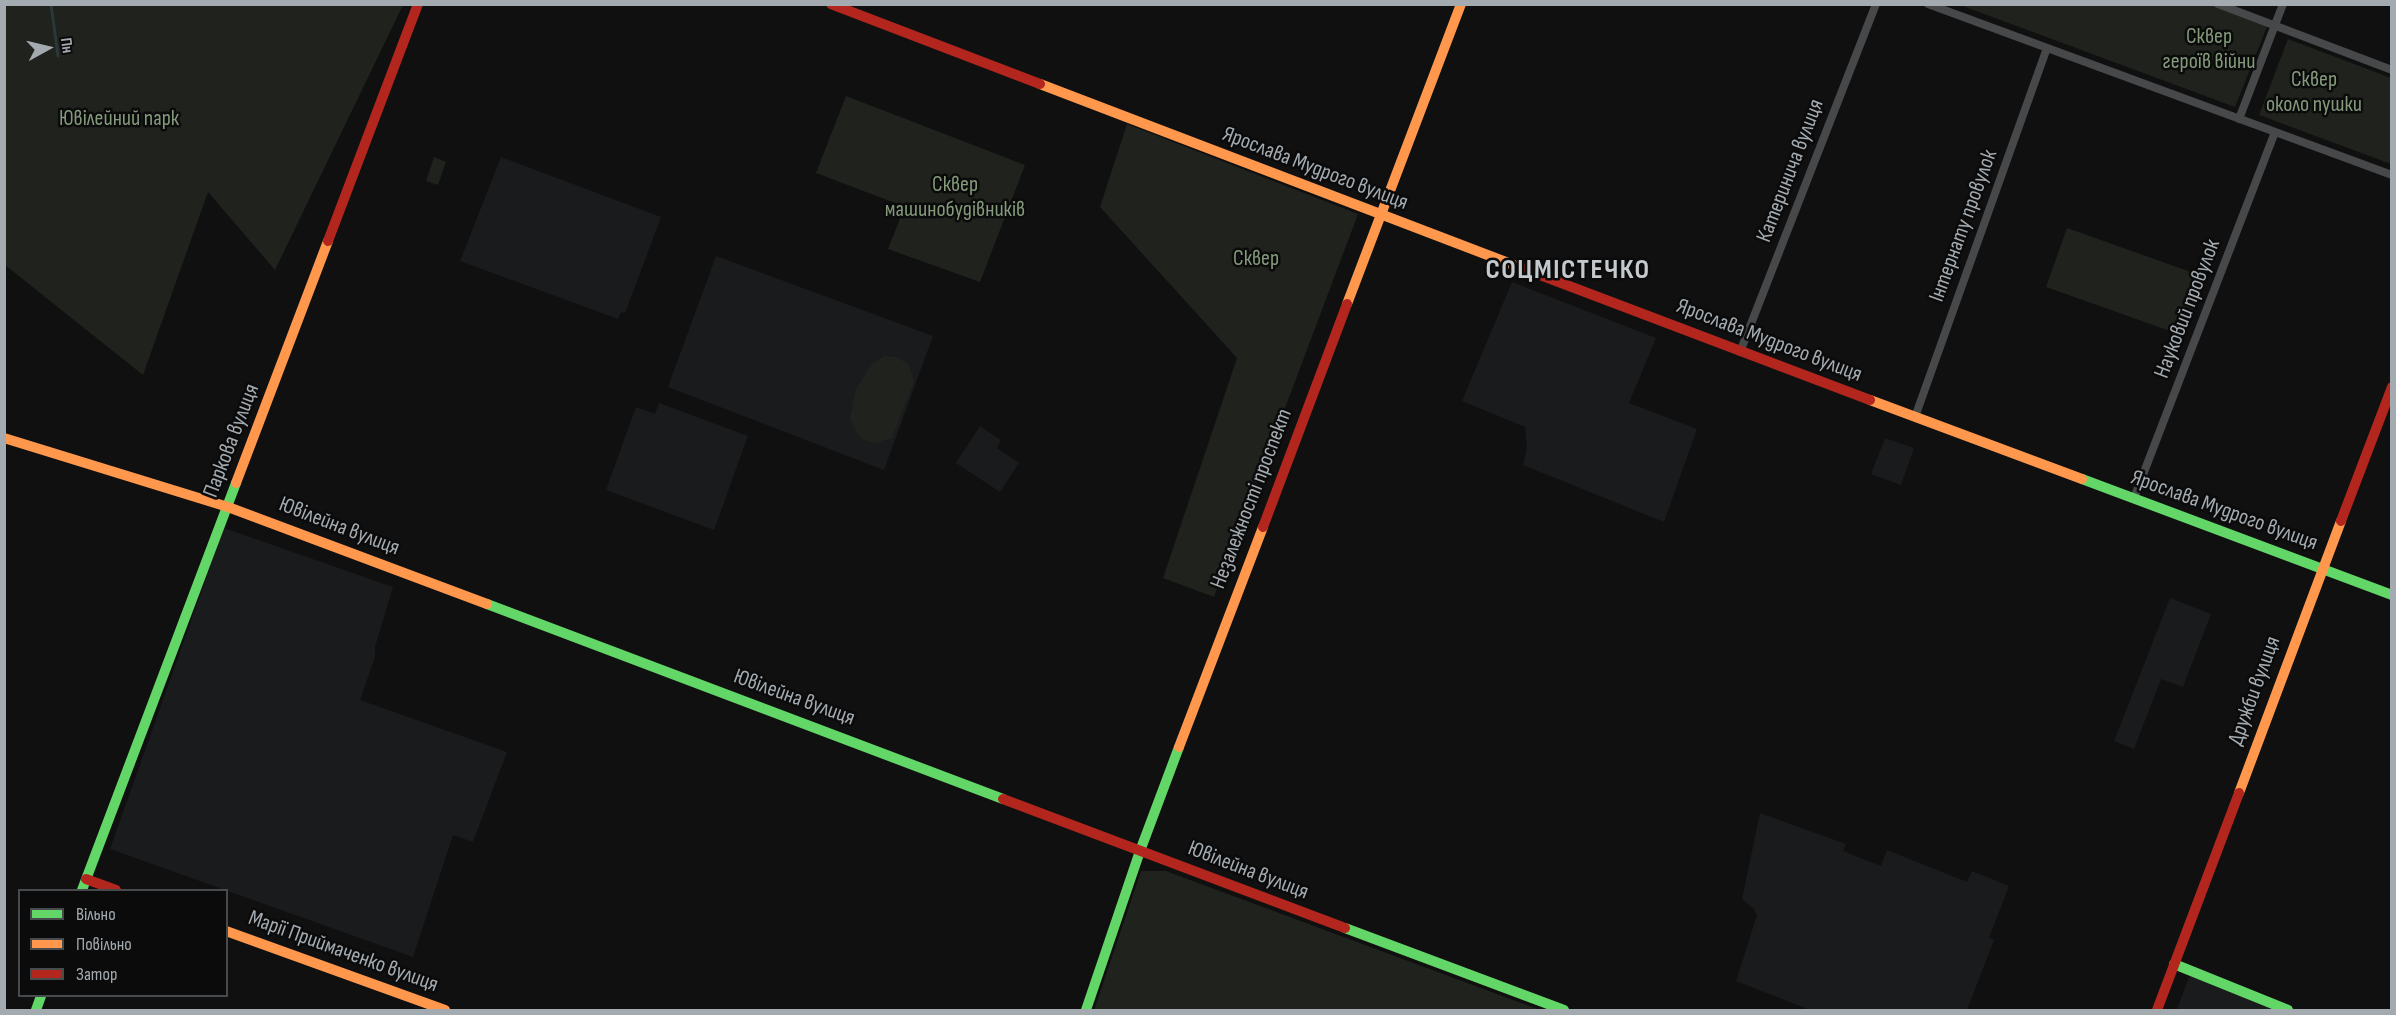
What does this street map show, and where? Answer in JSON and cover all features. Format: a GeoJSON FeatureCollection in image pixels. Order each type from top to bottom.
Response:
{"type":"FeatureCollection","features":[{"type":"Feature","properties":{"kind":"street","name":"Паркова вулиця"},"geometry":{"type":"LineString","coordinates":[[83,889],[418,4]]}},
{"type":"Feature","properties":{"kind":"street","name":"Ярослава Мудрого вулиця"},"geometry":{"type":"LineString","coordinates":[[831,4],[1740,352],[2322,567],[2391,595]]}},
{"type":"Feature","properties":{"kind":"street","name":"Незалежності проспект"},"geometry":{"type":"LineString","coordinates":[[1086,1011],[1140,851],[1461,4]]}},
{"type":"Feature","properties":{"kind":"street","name":"Катеринича вулиця"},"geometry":{"type":"LineString","coordinates":[[1740,352],[1876,4]]}},
{"type":"Feature","properties":{"kind":"street"},"geometry":{"type":"LineString","coordinates":[[1928,4],[2391,175]]}},
{"type":"Feature","properties":{"kind":"street"},"geometry":{"type":"LineString","coordinates":[[2218,4],[2391,70]]}},
{"type":"Feature","properties":{"kind":"street"},"geometry":{"type":"LineString","coordinates":[[2239,119],[2283,4]]}},
{"type":"Feature","properties":{"kind":"street","name":"Інтернату провулок"},"geometry":{"type":"LineString","coordinates":[[1915,417],[2047,48]]}},
{"type":"Feature","properties":{"kind":"street","name":"Науковий провулок"},"geometry":{"type":"LineString","coordinates":[[2134,498],[2275,132]]}},
{"type":"Feature","properties":{"kind":"street","name":"Дружби вулиця"},"geometry":{"type":"LineString","coordinates":[[2157,1011],[2391,387]]}},
{"type":"Feature","properties":{"kind":"street","name":"Ювілейна вулиця"},"geometry":{"type":"LineString","coordinates":[[4,438],[228,507],[1564,1011]]}},
{"type":"Feature","properties":{"kind":"street"},"geometry":{"type":"LineString","coordinates":[[86,879],[111,889]]}},
{"type":"Feature","properties":{"kind":"street","name":"Марії Приймаченко вулиця"},"geometry":{"type":"LineString","coordinates":[[228,932],[445,1011]]}},
{"type":"Feature","properties":{"kind":"street"},"geometry":{"type":"LineString","coordinates":[[2174,964],[2288,1011]]}},
{"type":"Feature","properties":{"kind":"street"},"geometry":{"type":"LineString","coordinates":[[36,1011],[42,997]]}},
{"type":"Feature","properties":{"kind":"shaded area"},"geometry":{"type":"Polygon","coordinates":[[[501,157],[661,217],[625,313],[621,312],[618,319],[460,261],[501,157]]]}},
{"type":"Feature","properties":{"kind":"shaded area"},"geometry":{"type":"Polygon","coordinates":[[[716,256],[933,336],[884,470],[668,387],[716,256]]]}},
{"type":"Feature","properties":{"kind":"shaded area"},"geometry":{"type":"Polygon","coordinates":[[[1512,282],[1656,338],[1629,403],[1697,429],[1664,522],[1523,465],[1527,448],[1525,427],[1462,401],[1512,282]]]}},
{"type":"Feature","properties":{"kind":"shaded area"},"geometry":{"type":"Polygon","coordinates":[[[659,403],[748,436],[714,530],[606,490],[636,407],[655,414],[659,403]]]}},
{"type":"Feature","properties":{"kind":"shaded area"},"geometry":{"type":"Polygon","coordinates":[[[980,426],[1001,440],[997,448],[1019,463],[1000,492],[956,463],[980,426]]]}},
{"type":"Feature","properties":{"kind":"shaded area"},"geometry":{"type":"Polygon","coordinates":[[[1885,438],[1914,448],[1901,485],[1871,474],[1885,438]]]}},
{"type":"Feature","properties":{"kind":"shaded area"},"geometry":{"type":"Polygon","coordinates":[[[224,528],[393,587],[375,647],[375,657],[360,700],[507,752],[473,842],[453,835],[413,957],[228,891],[228,889],[222,889],[110,849],[224,528]]]}},
{"type":"Feature","properties":{"kind":"shaded area"},"geometry":{"type":"Polygon","coordinates":[[[2170,598],[2211,614],[2183,687],[2161,679],[2134,749],[2114,741],[2170,598]]]}},
{"type":"Feature","properties":{"kind":"shaded area"},"geometry":{"type":"Polygon","coordinates":[[[1760,813],[1846,844],[1843,851],[1881,866],[1887,850],[1967,882],[1972,871],[2009,886],[1989,938],[1994,940],[1967,1010],[1810,1010],[1736,981],[1757,915],[1754,909],[1742,899],[1760,813]]]}},
{"type":"Feature","properties":{"kind":"shaded area"},"geometry":{"type":"Polygon","coordinates":[[[2191,971],[2280,1010],[2177,1010],[2191,971]]]}},
{"type":"Feature","properties":{"kind":"green space","name":"Ювілейний парк"},"geometry":{"type":"Polygon","coordinates":[[[5,4],[403,5],[275,270],[208,192],[143,375],[5,265],[5,4]]]}},
{"type":"Feature","properties":{"kind":"green space","name":"Сквер героїв війни"},"geometry":{"type":"Polygon","coordinates":[[[1960,5],[2215,5],[2268,24],[2235,107],[1960,5]]]}},
{"type":"Feature","properties":{"kind":"green space","name":"Сквер около пушки"},"geometry":{"type":"Polygon","coordinates":[[[2288,39],[2391,78],[2391,164],[2259,115],[2288,39]]]}},
{"type":"Feature","properties":{"kind":"green space","name":"Сквер машинобудівників"},"geometry":{"type":"Polygon","coordinates":[[[846,96],[1025,165],[980,282],[888,249],[903,211],[895,203],[816,173],[846,96]]]}},
{"type":"Feature","properties":{"kind":"green space","name":"Сквер"},"geometry":{"type":"Polygon","coordinates":[[[1127,124],[1358,214],[1214,597],[1163,578],[1237,358],[1100,207],[1127,124]]]}},
{"type":"Feature","properties":{"kind":"green space"},"geometry":{"type":"Polygon","coordinates":[[[434,157],[446,162],[438,185],[426,181],[434,157]]]}},
{"type":"Feature","properties":{"kind":"green space"},"geometry":{"type":"Polygon","coordinates":[[[2067,228],[2205,277],[2184,336],[2046,287],[2067,228]]]}},
{"type":"Feature","properties":{"kind":"green space"},"geometry":{"type":"Polygon","coordinates":[[[884,356],[897,357],[909,365],[914,382],[892,438],[876,443],[864,440],[856,432],[850,418],[856,389],[873,363],[884,356]]]}},
{"type":"Feature","properties":{"kind":"green space"},"geometry":{"type":"Polygon","coordinates":[[[1141,871],[1166,871],[1540,1010],[1094,1010],[1141,871]]]}},
{"type":"Feature","properties":{"kind":"waterway"},"geometry":{"type":"LineString","coordinates":[[51,4],[58,56]]}},
{"type":"Feature","properties":{"kind":"traffic: fast"},"geometry":{"type":"LineString","coordinates":[[2082,479],[2392,595]]}},
{"type":"Feature","properties":{"kind":"traffic: fast"},"geometry":{"type":"LineString","coordinates":[[82,889],[236,483]]}},
{"type":"Feature","properties":{"kind":"traffic: fast"},"geometry":{"type":"LineString","coordinates":[[487,604],[1003,799]]}},
{"type":"Feature","properties":{"kind":"traffic: fast"},"geometry":{"type":"LineString","coordinates":[[1086,1010],[1140,851],[1179,747]]}},
{"type":"Feature","properties":{"kind":"traffic: fast"},"geometry":{"type":"LineString","coordinates":[[1345,928],[1564,1010]]}},
{"type":"Feature","properties":{"kind":"traffic: fast"},"geometry":{"type":"LineString","coordinates":[[2174,964],[2288,1010]]}},
{"type":"Feature","properties":{"kind":"traffic: fast"},"geometry":{"type":"LineString","coordinates":[[36,1010],[41,997]]}},
{"type":"Feature","properties":{"kind":"traffic: slow"},"geometry":{"type":"LineString","coordinates":[[1347,304],[1461,4]]}},
{"type":"Feature","properties":{"kind":"traffic: slow"},"geometry":{"type":"LineString","coordinates":[[1040,84],[1519,267]]}},
{"type":"Feature","properties":{"kind":"traffic: slow"},"geometry":{"type":"LineString","coordinates":[[236,483],[328,241]]}},
{"type":"Feature","properties":{"kind":"traffic: slow"},"geometry":{"type":"LineString","coordinates":[[1870,400],[2082,479]]}},
{"type":"Feature","properties":{"kind":"traffic: slow"},"geometry":{"type":"LineString","coordinates":[[4,438],[228,507],[487,604]]}},
{"type":"Feature","properties":{"kind":"traffic: slow"},"geometry":{"type":"LineString","coordinates":[[2239,793],[2341,521]]}},
{"type":"Feature","properties":{"kind":"traffic: slow"},"geometry":{"type":"LineString","coordinates":[[1179,747],[1263,527]]}},
{"type":"Feature","properties":{"kind":"traffic: slow"},"geometry":{"type":"LineString","coordinates":[[228,932],[445,1010]]}},
{"type":"Feature","properties":{"kind":"traffic: jam"},"geometry":{"type":"LineString","coordinates":[[328,241],[418,4]]}},
{"type":"Feature","properties":{"kind":"traffic: jam"},"geometry":{"type":"LineString","coordinates":[[831,4],[1040,84]]}},
{"type":"Feature","properties":{"kind":"traffic: jam"},"geometry":{"type":"LineString","coordinates":[[1519,267],[1870,400]]}},
{"type":"Feature","properties":{"kind":"traffic: jam"},"geometry":{"type":"LineString","coordinates":[[1263,527],[1347,304]]}},
{"type":"Feature","properties":{"kind":"traffic: jam"},"geometry":{"type":"LineString","coordinates":[[2341,521],[2392,387]]}},
{"type":"Feature","properties":{"kind":"traffic: jam"},"geometry":{"type":"LineString","coordinates":[[2157,1010],[2239,793]]}},
{"type":"Feature","properties":{"kind":"traffic: jam"},"geometry":{"type":"LineString","coordinates":[[1003,799],[1345,928]]}},
{"type":"Feature","properties":{"kind":"traffic: jam"},"geometry":{"type":"LineString","coordinates":[[86,879],[113,889]]}},
{"type":"Feature","properties":{"kind":"district","name":"СОЦМІСТЕЧКО"},"geometry":{"type":"Point","coordinates":[1568,271]}}]}
